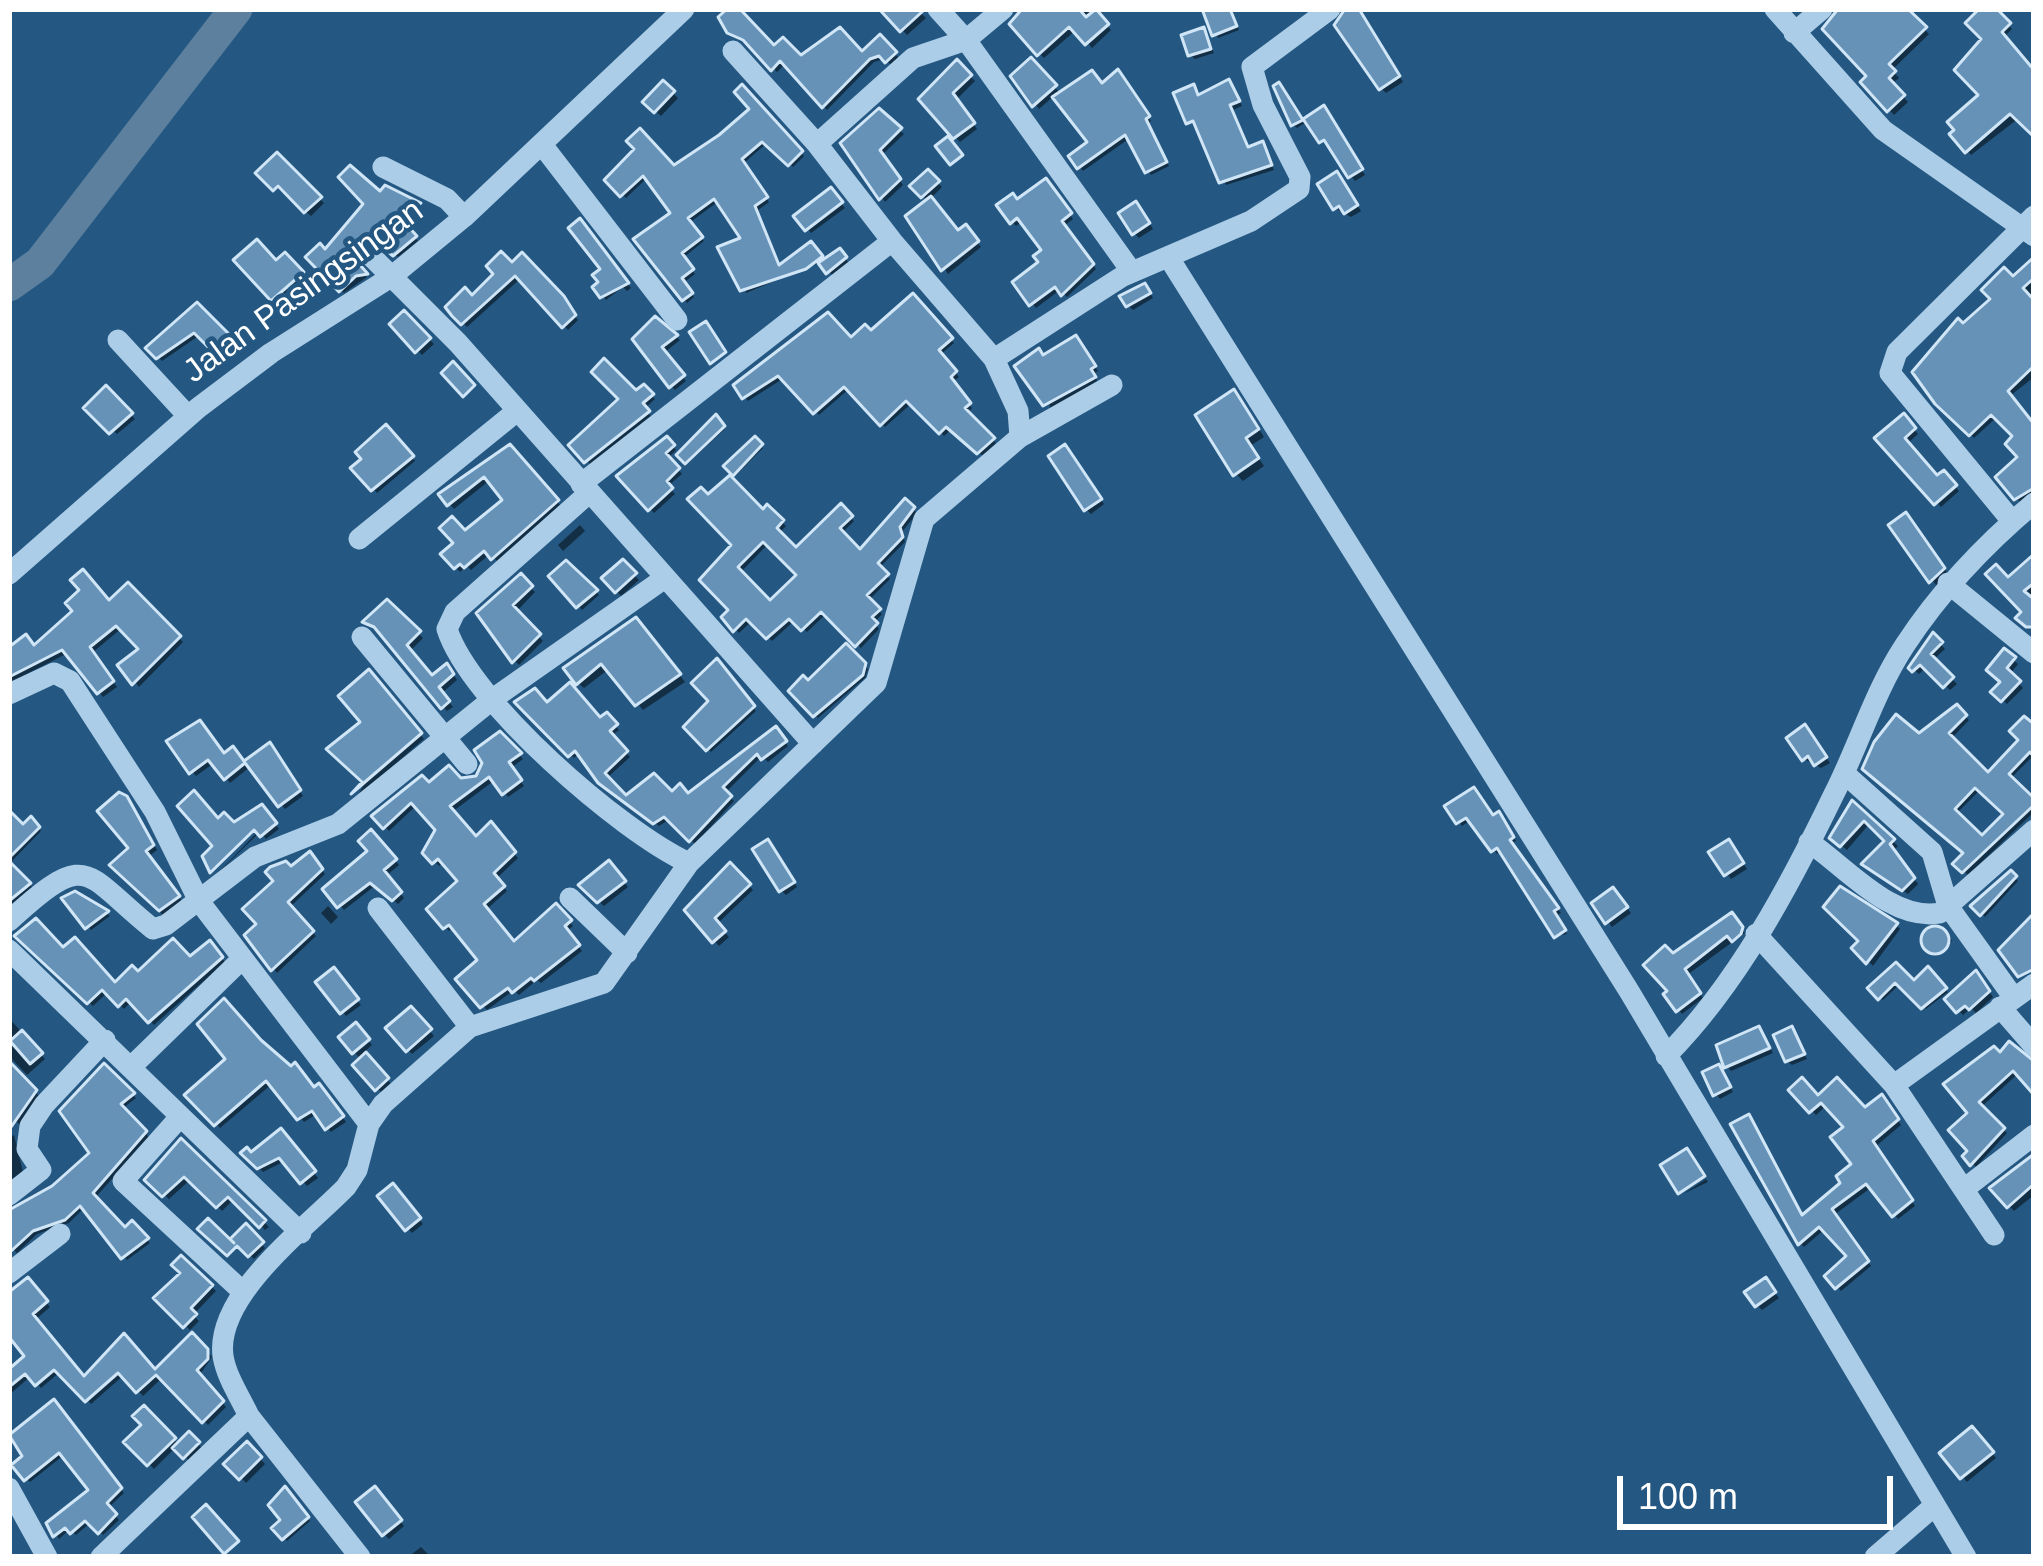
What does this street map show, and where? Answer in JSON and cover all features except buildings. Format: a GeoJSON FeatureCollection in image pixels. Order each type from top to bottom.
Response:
{"type":"FeatureCollection","features":[{"type":"Feature","properties":{"kind":"street","name":"Jalan Pasingsingan"},"geometry":{"type":"LineString","coordinates":[[9,574],[188,416],[271,353],[402,288],[464,217],[547,151],[684,9]]}},
{"type":"Feature","properties":{"kind":"street"},"geometry":{"type":"LineString","coordinates":[[938,9],[966,40],[1132,272]]}},
{"type":"Feature","properties":{"kind":"street"},"geometry":{"type":"LineString","coordinates":[[817,144],[913,58],[966,40],[1004,9]]}},
{"type":"Feature","properties":{"kind":"street"},"geometry":{"type":"LineString","coordinates":[[994,359],[1132,272],[1251,221],[1300,190],[1300,177],[1263,105],[1252,67],[1330,9]]}},
{"type":"Feature","properties":{"kind":"street"},"geometry":{"type":"LineString","coordinates":[[1775,9],[1883,130],[2030,225],[1897,352],[1890,373],[2012,521]]}},
{"type":"Feature","properties":{"kind":"street"},"geometry":{"type":"LineString","coordinates":[[1794,33],[1822,9]]}},
{"type":"Feature","properties":{"kind":"street"},"geometry":{"type":"LineString","coordinates":[[733,51],[817,144],[892,241],[994,359],[1018,411],[1020,437]]}},
{"type":"Feature","properties":{"kind":"street"},"geometry":{"type":"LineString","coordinates":[[547,151],[677,320]]}},
{"type":"Feature","properties":{"kind":"street"},"geometry":{"type":"LineString","coordinates":[[383,167],[447,199],[464,217]]}},
{"type":"Feature","properties":{"kind":"street"},"geometry":{"type":"LineString","coordinates":[[689,863],[649,845],[614,819],[494,698],[450,639],[450,621],[585,488],[892,241]]}},
{"type":"Feature","properties":{"kind":"street"},"geometry":{"type":"LineString","coordinates":[[366,251],[518,411],[813,743]]}},
{"type":"Feature","properties":{"kind":"street"},"geometry":{"type":"LineString","coordinates":[[1168,257],[1666,1056],[1966,1557]]}},
{"type":"Feature","properties":{"kind":"street"},"geometry":{"type":"LineString","coordinates":[[118,340],[188,416]]}},
{"type":"Feature","properties":{"kind":"street"},"geometry":{"type":"LineString","coordinates":[[360,1557],[249,1416],[224,1360],[225,1323],[242,1292],[357,1170],[369,1124],[470,1027],[529,1004],[593,990],[627,953],[689,863],[876,683],[924,519],[1020,437],[1112,385]]}},
{"type":"Feature","properties":{"kind":"street"},"geometry":{"type":"LineString","coordinates":[[358,539],[518,411]]}},
{"type":"Feature","properties":{"kind":"street"},"geometry":{"type":"LineString","coordinates":[[1666,1056],[1696,1025],[1756,934],[1809,842],[1903,648],[1948,583],[2034,503]]}},
{"type":"Feature","properties":{"kind":"street"},"geometry":{"type":"LineString","coordinates":[[9,921],[43,890],[72,876],[101,881],[153,929],[199,901],[255,857],[338,824],[494,698],[665,578]]}},
{"type":"Feature","properties":{"kind":"street"},"geometry":{"type":"LineString","coordinates":[[1948,583],[2034,653]]}},
{"type":"Feature","properties":{"kind":"street"},"geometry":{"type":"LineString","coordinates":[[362,637],[467,764]]}},
{"type":"Feature","properties":{"kind":"street"},"geometry":{"type":"LineString","coordinates":[[9,694],[54,673],[70,681],[154,812],[199,901],[369,1124]]}},
{"type":"Feature","properties":{"kind":"street"},"geometry":{"type":"LineString","coordinates":[[1844,772],[1932,852],[1948,906],[2034,1046]]}},
{"type":"Feature","properties":{"kind":"street"},"geometry":{"type":"LineString","coordinates":[[1809,842],[1910,914],[1940,913],[2034,830]]}},
{"type":"Feature","properties":{"kind":"street"},"geometry":{"type":"LineString","coordinates":[[571,898],[627,953]]}},
{"type":"Feature","properties":{"kind":"street"},"geometry":{"type":"LineString","coordinates":[[378,908],[470,1027]]}},
{"type":"Feature","properties":{"kind":"street"},"geometry":{"type":"LineString","coordinates":[[1756,934],[1894,1085],[1994,1234]]}},
{"type":"Feature","properties":{"kind":"street"},"geometry":{"type":"LineString","coordinates":[[9,950],[302,1233]]}},
{"type":"Feature","properties":{"kind":"street"},"geometry":{"type":"LineString","coordinates":[[131,1067],[242,960]]}},
{"type":"Feature","properties":{"kind":"street"},"geometry":{"type":"LineString","coordinates":[[1894,1085],[2034,984]]}},
{"type":"Feature","properties":{"kind":"street"},"geometry":{"type":"LineString","coordinates":[[9,1195],[41,1170],[27,1149],[37,1116],[105,1040]]}},
{"type":"Feature","properties":{"kind":"street"},"geometry":{"type":"LineString","coordinates":[[180,1117],[122,1179],[242,1292]]}},
{"type":"Feature","properties":{"kind":"street"},"geometry":{"type":"LineString","coordinates":[[1964,1190],[2034,1135]]}},
{"type":"Feature","properties":{"kind":"street"},"geometry":{"type":"LineString","coordinates":[[10,1272],[60,1234]]}},
{"type":"Feature","properties":{"kind":"street"},"geometry":{"type":"LineString","coordinates":[[100,1557],[249,1416]]}},
{"type":"Feature","properties":{"kind":"street"},"geometry":{"type":"LineString","coordinates":[[9,1488],[47,1557]]}},
{"type":"Feature","properties":{"kind":"street"},"geometry":{"type":"LineString","coordinates":[[1875,1557],[1933,1507]]}},
{"type":"Feature","properties":{"kind":"waterway"},"geometry":{"type":"LineString","coordinates":[[9,285],[40,263],[236,9]]}}]}
